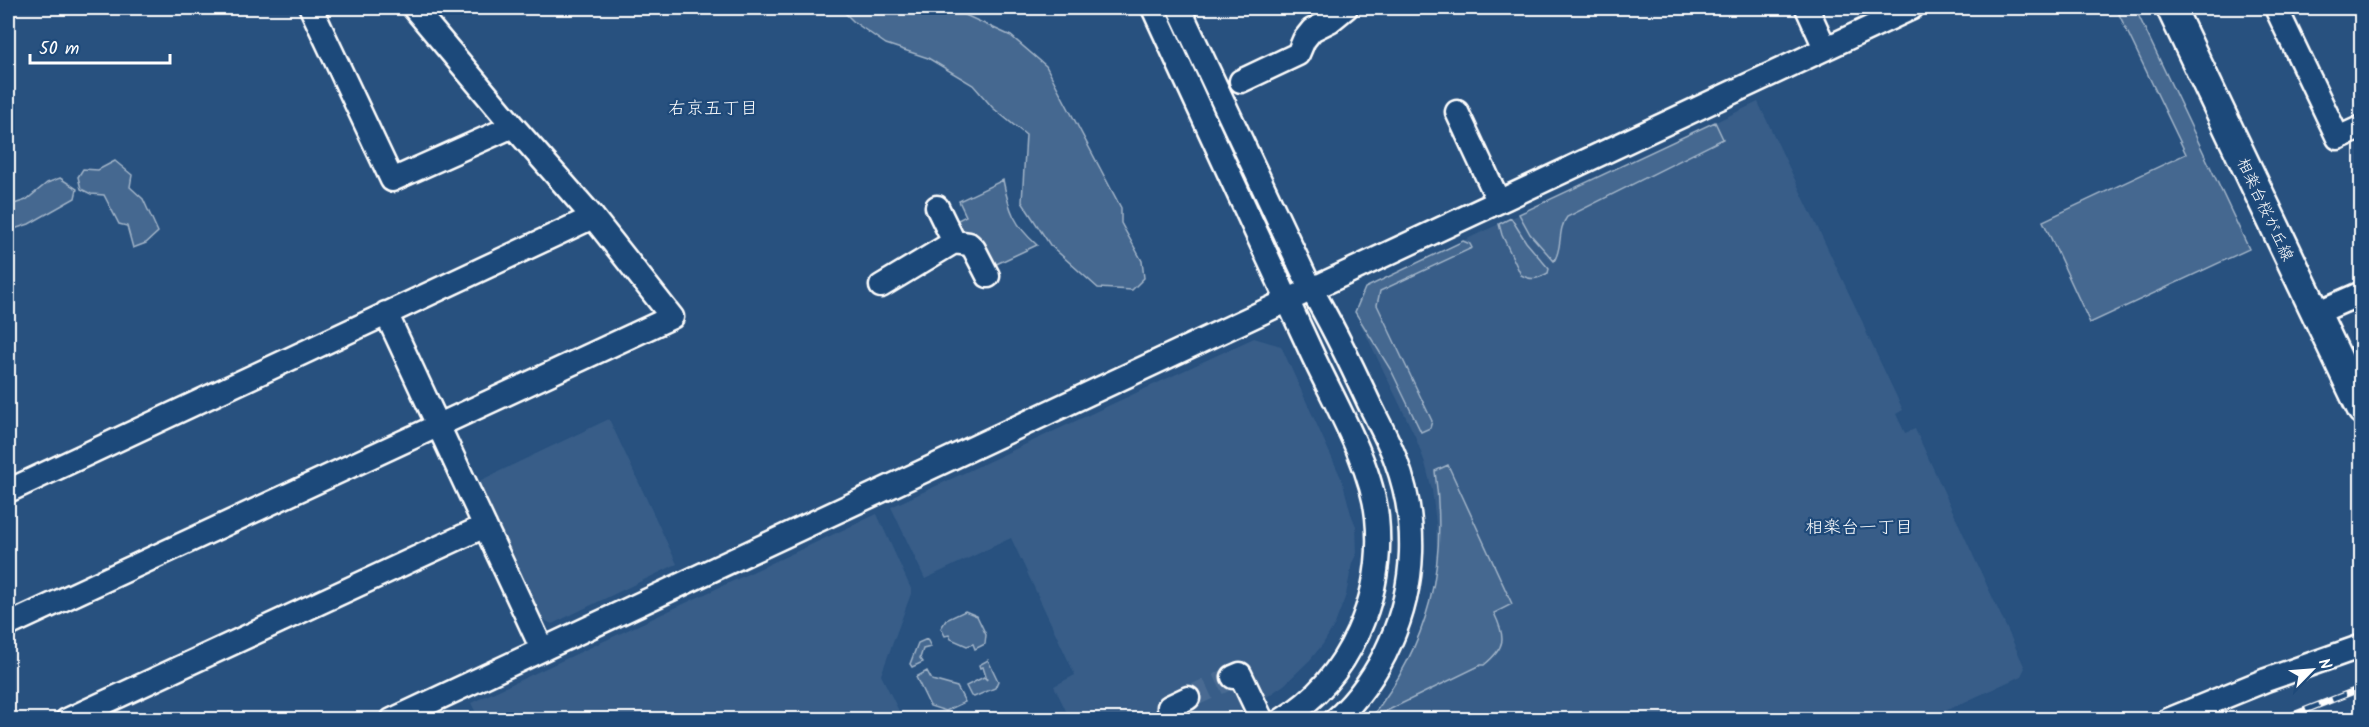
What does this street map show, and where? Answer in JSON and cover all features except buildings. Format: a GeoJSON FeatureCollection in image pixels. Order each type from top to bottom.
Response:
{"type":"FeatureCollection","features":[{"type":"Feature","properties":{"kind":"main road","name":"相楽台桜が丘線"},"geometry":{"type":"LineString","coordinates":[[2170,8],[2361,410]]}},
{"type":"Feature","properties":{"kind":"street"},"geometry":{"type":"LineString","coordinates":[[311,8],[392,180],[513,126]]}},
{"type":"Feature","properties":{"kind":"street"},"geometry":{"type":"LineString","coordinates":[[8,625],[437,424],[672,317],[593,217],[414,8]]}},
{"type":"Feature","properties":{"kind":"street"},"geometry":{"type":"LineString","coordinates":[[1153,8],[1289,299],[1369,479],[1374,499],[1378,530],[1373,587],[1357,635],[1346,656],[1322,687],[1282,720]]}},
{"type":"Feature","properties":{"kind":"street"},"geometry":{"type":"LineString","coordinates":[[1179,8],[1311,289],[1335,330],[1393,452],[1407,499],[1411,529],[1405,605],[1377,668],[1362,691],[1335,720]]}},
{"type":"Feature","properties":{"kind":"street"},"geometry":{"type":"LineString","coordinates":[[1241,81],[1298,54],[1304,40],[1312,30],[1330,21],[1346,8]]}},
{"type":"Feature","properties":{"kind":"street"},"geometry":{"type":"LineString","coordinates":[[1807,8],[1825,48]]}},
{"type":"Feature","properties":{"kind":"street"},"geometry":{"type":"LineString","coordinates":[[392,720],[1912,8]]}},
{"type":"Feature","properties":{"kind":"street"},"geometry":{"type":"LineString","coordinates":[[2276,8],[2338,138],[2361,127]]}},
{"type":"Feature","properties":{"kind":"street"},"geometry":{"type":"LineString","coordinates":[[1457,112],[1498,200]]}},
{"type":"Feature","properties":{"kind":"street"},"geometry":{"type":"LineString","coordinates":[[937,207],[954,242]]}},
{"type":"Feature","properties":{"kind":"street"},"geometry":{"type":"LineString","coordinates":[[8,490],[593,217]]}},
{"type":"Feature","properties":{"kind":"street"},"geometry":{"type":"LineString","coordinates":[[881,286],[954,242],[969,244],[988,276]]}},
{"type":"Feature","properties":{"kind":"street"},"geometry":{"type":"LineString","coordinates":[[2316,313],[2361,293]]}},
{"type":"Feature","properties":{"kind":"street"},"geometry":{"type":"LineString","coordinates":[[386,313],[542,649]]}},
{"type":"Feature","properties":{"kind":"street"},"geometry":{"type":"LineString","coordinates":[[68,720],[485,526]]}},
{"type":"Feature","properties":{"kind":"street"},"geometry":{"type":"LineString","coordinates":[[2168,720],[2266,680],[2361,646]]}},
{"type":"Feature","properties":{"kind":"street"},"geometry":{"type":"LineString","coordinates":[[1233,677],[1240,674],[1262,720]]}},
{"type":"Feature","properties":{"kind":"street"},"geometry":{"type":"LineString","coordinates":[[1172,720],[1169,707],[1188,698]]}},
{"type":"Feature","properties":{"kind":"shaded area"},"geometry":{"type":"Polygon","coordinates":[[[840,8],[950,8],[1011,36],[1046,66],[1121,208],[1121,223],[1142,261],[1144,278],[1132,290],[1098,288],[1050,245],[1022,202],[1026,135],[993,108],[973,85],[928,58],[886,44],[854,22],[840,8]]]}},
{"type":"Feature","properties":{"kind":"shaded area"},"geometry":{"type":"Polygon","coordinates":[[[2116,8],[2135,8],[2249,249],[2090,323],[2043,221],[2186,154],[2116,8]]]}},
{"type":"Feature","properties":{"kind":"shaded area"},"geometry":{"type":"Polygon","coordinates":[[[1758,102],[1903,410],[1896,414],[1905,433],[1915,429],[2025,668],[2021,676],[1928,719],[1370,719],[1391,693],[1417,645],[1430,606],[1437,554],[1432,490],[1425,463],[1415,436],[1355,312],[1365,287],[1758,102]]]}},
{"type":"Feature","properties":{"kind":"shaded area"},"geometry":{"type":"Polygon","coordinates":[[[1715,122],[1723,139],[1567,217],[1554,261],[1530,234],[1519,214],[1715,122]]]}},
{"type":"Feature","properties":{"kind":"shaded area"},"geometry":{"type":"Polygon","coordinates":[[[115,161],[132,175],[130,187],[143,199],[158,232],[146,243],[133,248],[127,226],[119,224],[104,195],[91,194],[81,189],[78,177],[83,169],[98,170],[115,161]]]}},
{"type":"Feature","properties":{"kind":"shaded area"},"geometry":{"type":"Polygon","coordinates":[[[60,178],[77,189],[75,198],[29,224],[8,231],[8,206],[26,200],[47,183],[60,178]]]}},
{"type":"Feature","properties":{"kind":"shaded area"},"geometry":{"type":"Polygon","coordinates":[[[1003,180],[1018,224],[1037,245],[990,267],[959,236],[952,223],[966,216],[959,201],[1003,180]]]}},
{"type":"Feature","properties":{"kind":"shaded area"},"geometry":{"type":"Polygon","coordinates":[[[1511,218],[1526,242],[1549,269],[1548,273],[1534,278],[1521,275],[1499,224],[1511,218]]]}},
{"type":"Feature","properties":{"kind":"shaded area"},"geometry":{"type":"Polygon","coordinates":[[[1463,241],[1470,244],[1472,248],[1380,291],[1377,305],[1432,421],[1430,428],[1421,432],[1392,372],[1355,312],[1365,288],[1463,241]]]}},
{"type":"Feature","properties":{"kind":"shaded area"},"geometry":{"type":"Polygon","coordinates":[[[1254,338],[1281,346],[1342,480],[1356,526],[1357,553],[1352,563],[1346,595],[1335,624],[1310,660],[1284,685],[1261,701],[1221,719],[1070,719],[1054,686],[1075,675],[1011,538],[925,579],[891,507],[1254,338]]]}},
{"type":"Feature","properties":{"kind":"shaded area"},"geometry":{"type":"Polygon","coordinates":[[[609,419],[677,564],[552,624],[540,618],[479,481],[609,419]]]}},
{"type":"Feature","properties":{"kind":"shaded area"},"geometry":{"type":"Polygon","coordinates":[[[1448,465],[1512,604],[1494,613],[1501,629],[1502,642],[1497,653],[1484,665],[1370,719],[1407,662],[1430,602],[1439,539],[1435,471],[1448,465]]]}},
{"type":"Feature","properties":{"kind":"shaded area"},"geometry":{"type":"Polygon","coordinates":[[[877,514],[912,591],[881,675],[902,717],[897,720],[479,719],[471,703],[877,514]]]}},
{"type":"Feature","properties":{"kind":"shaded area"},"geometry":{"type":"Polygon","coordinates":[[[965,611],[977,616],[986,635],[985,644],[975,649],[973,644],[967,646],[951,639],[949,635],[945,636],[941,628],[946,620],[965,611]]]}},
{"type":"Feature","properties":{"kind":"shaded area"},"geometry":{"type":"Polygon","coordinates":[[[927,639],[931,647],[923,649],[920,658],[923,662],[912,667],[910,664],[918,643],[927,639]]]}},
{"type":"Feature","properties":{"kind":"shaded area"},"geometry":{"type":"Polygon","coordinates":[[[988,660],[998,681],[995,688],[974,697],[971,696],[966,686],[984,677],[987,680],[983,667],[980,668],[979,665],[988,660]]]}},
{"type":"Feature","properties":{"kind":"shaded area"},"geometry":{"type":"Polygon","coordinates":[[[927,671],[932,680],[957,687],[965,702],[946,711],[930,706],[916,677],[927,671]]]}},
{"type":"Feature","properties":{"kind":"tunnel"},"geometry":{"type":"LineString","coordinates":[[1188,698],[1233,677]]}},
{"type":"Feature","properties":{"kind":"railway"},"geometry":{"type":"LineString","coordinates":[[2280,720],[2362,688]]}},
{"type":"Feature","properties":{"kind":"railway"},"geometry":{"type":"LineString","coordinates":[[2344,720],[2362,712]]}},
{"type":"Feature","properties":{"kind":"district","name":"右京五丁目"},"geometry":{"type":"Point","coordinates":[713,108]}},
{"type":"Feature","properties":{"kind":"district","name":"相楽台一丁目"},"geometry":{"type":"Point","coordinates":[1859,527]}}]}
